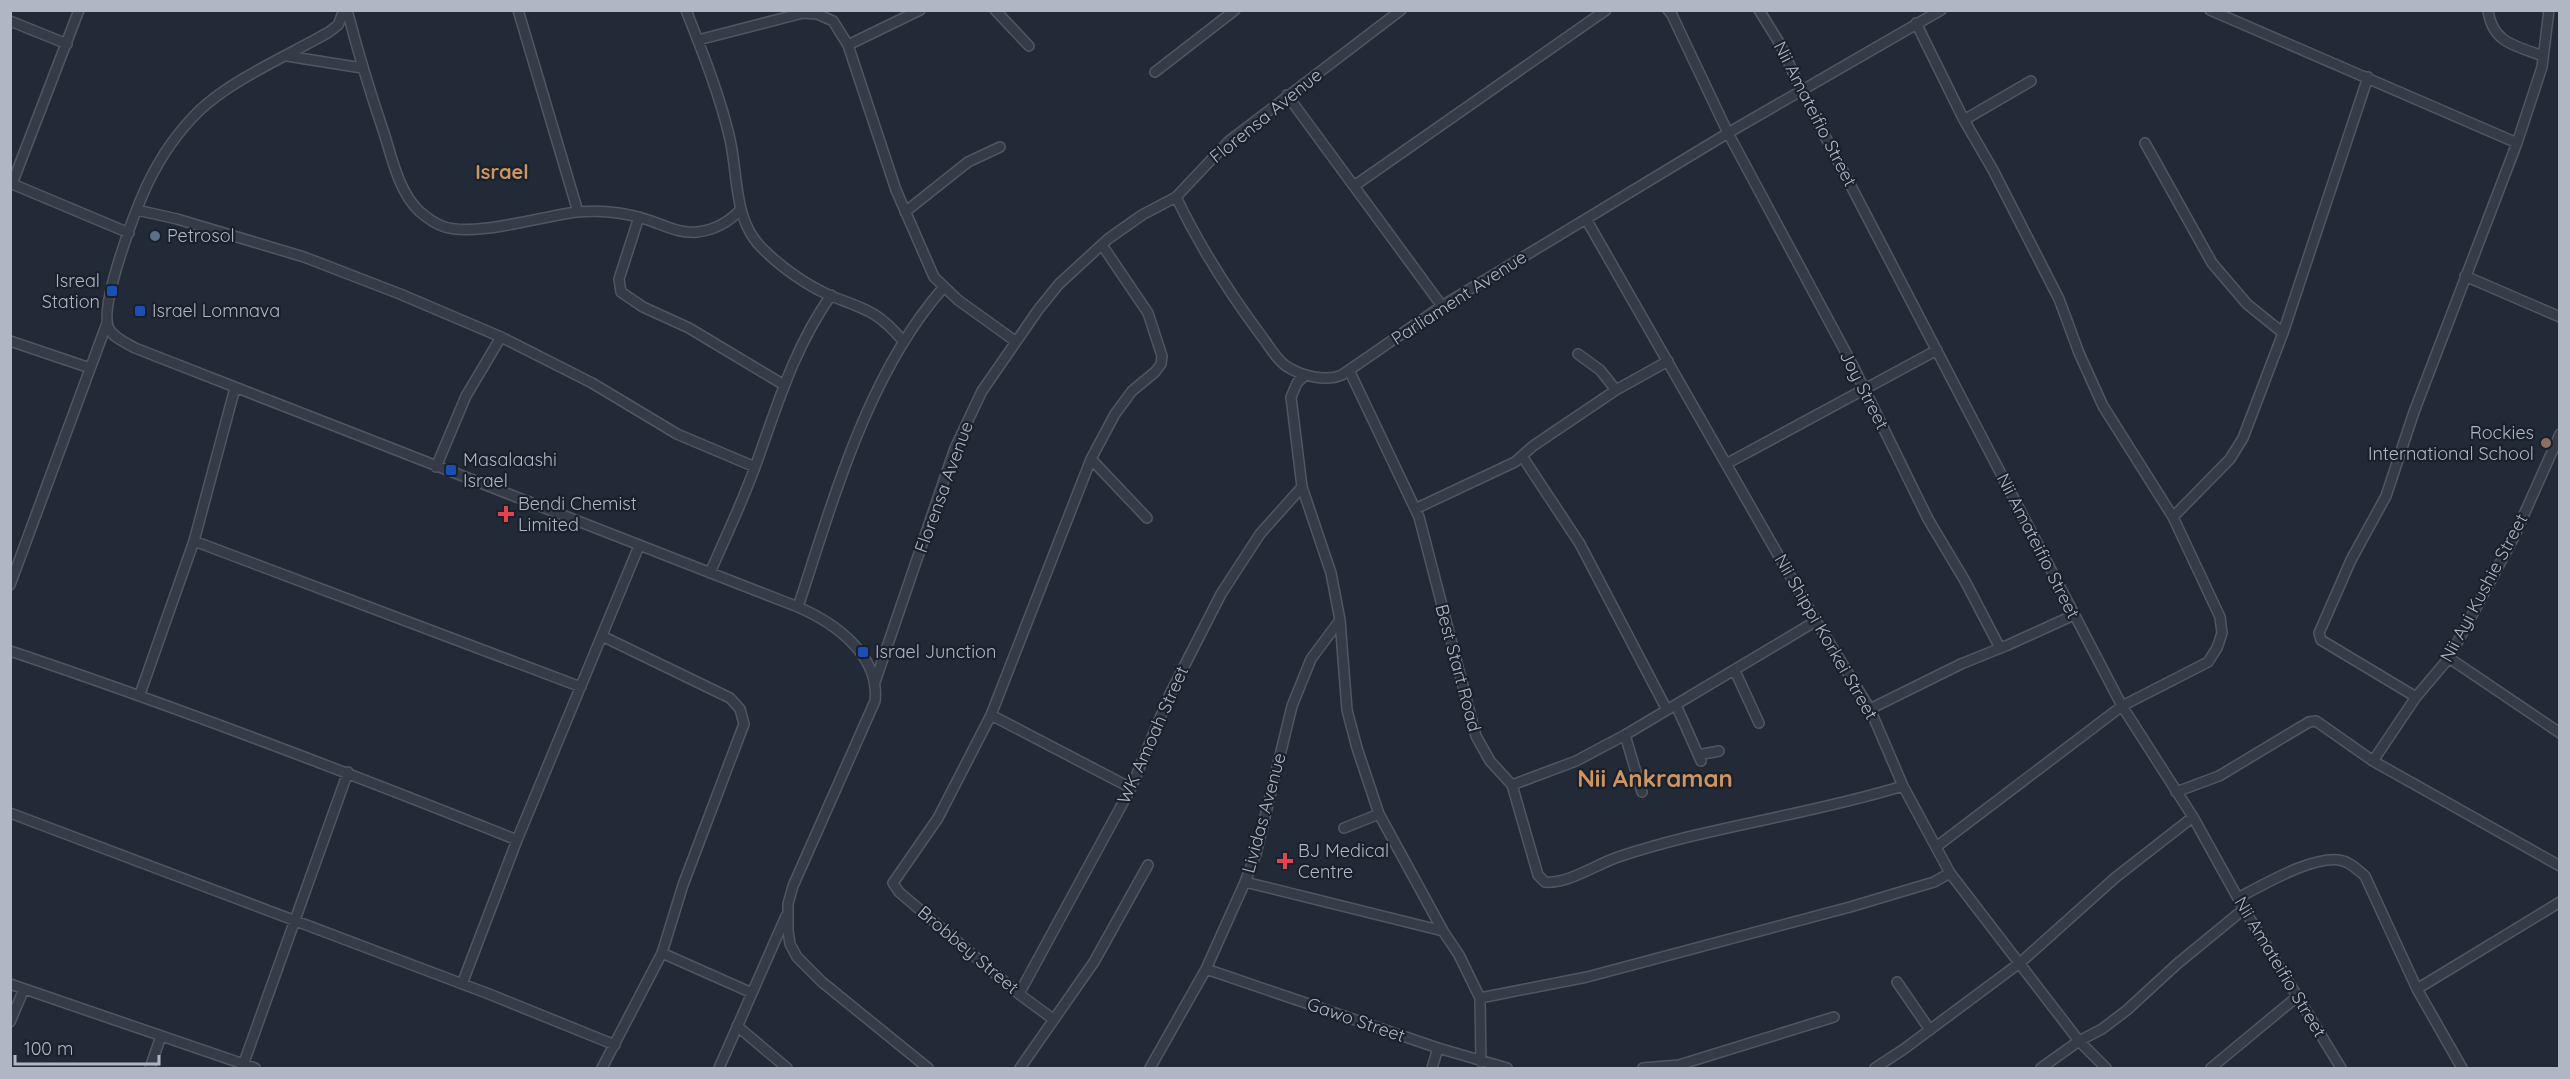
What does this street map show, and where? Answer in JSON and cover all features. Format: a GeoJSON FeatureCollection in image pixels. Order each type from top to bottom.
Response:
{"type":"FeatureCollection","features":[{"type":"Feature","properties":{"kind":"street"},"geometry":{"type":"LineString","coordinates":[[79,10],[11,184],[129,233]]}},
{"type":"Feature","properties":{"kind":"street"},"geometry":{"type":"LineString","coordinates":[[10,585],[107,323],[109,296],[137,210],[148,184],[166,153],[189,122],[222,92],[329,32],[338,25],[345,10]]}},
{"type":"Feature","properties":{"kind":"street"},"geometry":{"type":"LineString","coordinates":[[345,10],[396,171],[417,209],[441,226],[458,230],[578,212],[606,212],[639,217],[682,232],[696,233],[720,227],[730,221],[740,210]]}},
{"type":"Feature","properties":{"kind":"street"},"geometry":{"type":"LineString","coordinates":[[518,10],[578,212]]}},
{"type":"Feature","properties":{"kind":"street"},"geometry":{"type":"LineString","coordinates":[[686,10],[730,136],[740,210],[750,234],[762,249],[783,266],[831,295],[866,308],[888,323],[903,341]]}},
{"type":"Feature","properties":{"kind":"street"},"geometry":{"type":"LineString","coordinates":[[848,45],[920,10]]}},
{"type":"Feature","properties":{"kind":"street"},"geometry":{"type":"LineString","coordinates":[[995,10],[1029,46]]}},
{"type":"Feature","properties":{"kind":"street","name":"Florensa Avenue"},"geometry":{"type":"LineString","coordinates":[[787,914],[793,886],[875,701],[875,682],[955,448],[982,392],[1015,341],[1059,284],[1102,245],[1142,215],[1176,197],[1229,141],[1401,10]]}},
{"type":"Feature","properties":{"kind":"street"},"geometry":{"type":"LineString","coordinates":[[1354,186],[1606,10]]}},
{"type":"Feature","properties":{"kind":"street","name":"Joy Street"},"geometry":{"type":"LineString","coordinates":[[1668,10],[1728,133],[1864,390],[1928,519],[1965,581],[2000,648]]}},
{"type":"Feature","properties":{"kind":"street","name":"Nii Amateifio Street"},"geometry":{"type":"LineString","coordinates":[[1759,10],[1780,44],[1802,92],[2122,706],[2193,817],[2244,909],[2341,1068]]}},
{"type":"Feature","properties":{"kind":"street","name":"Parliament Avenue"},"geometry":{"type":"LineString","coordinates":[[1176,197],[1191,229],[1247,317],[1285,365],[1305,375],[1333,379],[1442,306],[1728,133],[1941,10]]}},
{"type":"Feature","properties":{"kind":"street"},"geometry":{"type":"LineString","coordinates":[[2210,10],[2517,143]]}},
{"type":"Feature","properties":{"kind":"street"},"geometry":{"type":"LineString","coordinates":[[2488,10],[2497,36],[2543,56]]}},
{"type":"Feature","properties":{"kind":"street"},"geometry":{"type":"LineString","coordinates":[[2416,697],[2335,650],[2321,640],[2319,633],[2350,560],[2386,496],[2414,412],[2530,110],[2543,56],[2549,10]]}},
{"type":"Feature","properties":{"kind":"street"},"geometry":{"type":"LineString","coordinates":[[1155,72],[1230,12]]}},
{"type":"Feature","properties":{"kind":"street"},"geometry":{"type":"LineString","coordinates":[[698,40],[812,13],[833,21],[848,45],[905,212],[927,264],[943,288],[1015,341]]}},
{"type":"Feature","properties":{"kind":"street"},"geometry":{"type":"LineString","coordinates":[[10,21],[67,44]]}},
{"type":"Feature","properties":{"kind":"street"},"geometry":{"type":"LineString","coordinates":[[1917,23],[1964,120],[1993,170],[2059,299],[2079,353],[2103,406],[2173,518],[2220,616],[2222,633],[2217,648],[2208,662],[2122,706],[1936,847]]}},
{"type":"Feature","properties":{"kind":"street"},"geometry":{"type":"LineString","coordinates":[[287,56],[362,68]]}},
{"type":"Feature","properties":{"kind":"street"},"geometry":{"type":"LineString","coordinates":[[2173,518],[2230,459],[2243,438],[2283,333],[2368,77]]}},
{"type":"Feature","properties":{"kind":"street"},"geometry":{"type":"LineString","coordinates":[[1964,120],[2031,81]]}},
{"type":"Feature","properties":{"kind":"street"},"geometry":{"type":"LineString","coordinates":[[1287,95],[1442,306]]}},
{"type":"Feature","properties":{"kind":"street"},"geometry":{"type":"LineString","coordinates":[[2145,143],[2212,263],[2247,304],[2283,333]]}},
{"type":"Feature","properties":{"kind":"street"},"geometry":{"type":"LineString","coordinates":[[905,212],[968,162],[1000,147]]}},
{"type":"Feature","properties":{"kind":"street"},"geometry":{"type":"LineString","coordinates":[[137,210],[177,219],[304,257],[400,294],[501,337],[592,383],[677,434],[755,466]]}},
{"type":"Feature","properties":{"kind":"street"},"geometry":{"type":"LineString","coordinates":[[639,217],[619,279],[621,292],[643,307],[697,332],[784,384]]}},
{"type":"Feature","properties":{"kind":"street","name":"Nii Shippi Korkei Street"},"geometry":{"type":"LineString","coordinates":[[1586,219],[1816,621],[1870,709],[1903,786],[1950,873],[2079,1041],[2106,1068]]}},
{"type":"Feature","properties":{"kind":"street"},"geometry":{"type":"LineString","coordinates":[[1102,245],[1148,313],[1162,356],[1155,372],[1132,391],[1115,414],[1091,459],[991,715],[1131,788]]}},
{"type":"Feature","properties":{"kind":"street"},"geometry":{"type":"LineString","coordinates":[[2465,276],[2559,316]]}},
{"type":"Feature","properties":{"kind":"street"},"geometry":{"type":"LineString","coordinates":[[798,607],[855,442],[903,341],[919,315],[943,288]]}},
{"type":"Feature","properties":{"kind":"street"},"geometry":{"type":"LineString","coordinates":[[710,573],[755,466],[784,384],[814,319],[831,295]]}},
{"type":"Feature","properties":{"kind":"street"},"geometry":{"type":"LineString","coordinates":[[107,323],[110,331],[117,338],[135,348],[798,607],[830,623],[843,634],[867,661],[875,682]]}},
{"type":"Feature","properties":{"kind":"street"},"geometry":{"type":"LineString","coordinates":[[436,467],[466,396],[501,337]]}},
{"type":"Feature","properties":{"kind":"street"},"geometry":{"type":"LineString","coordinates":[[10,341],[90,368]]}},
{"type":"Feature","properties":{"kind":"street"},"geometry":{"type":"LineString","coordinates":[[1726,464],[1937,350]]}},
{"type":"Feature","properties":{"kind":"street"},"geometry":{"type":"LineString","coordinates":[[1578,354],[1600,370],[1616,390]]}},
{"type":"Feature","properties":{"kind":"street"},"geometry":{"type":"LineString","coordinates":[[1415,509],[1515,462],[1533,446],[1616,390],[1668,361]]}},
{"type":"Feature","properties":{"kind":"street","name":"Best Start Road"},"geometry":{"type":"LineString","coordinates":[[1349,370],[1415,509],[1476,736],[1490,761],[1512,785],[1539,875],[1545,882],[1556,883],[1598,864],[1657,844],[1858,799],[1903,786]]}},
{"type":"Feature","properties":{"kind":"street"},"geometry":{"type":"LineString","coordinates":[[1305,375],[1297,383],[1291,398],[1302,487],[1330,573],[1340,620],[1347,710],[1379,814],[1443,931],[1459,955],[1480,998],[1480,1062]]}},
{"type":"Feature","properties":{"kind":"street"},"geometry":{"type":"LineString","coordinates":[[140,694],[194,541],[235,388]]}},
{"type":"Feature","properties":{"kind":"street","name":"Nii Ayi Kushie Street"},"geometry":{"type":"LineString","coordinates":[[2373,761],[2416,697],[2449,658],[2513,539],[2559,434]]}},
{"type":"Feature","properties":{"kind":"street"},"geometry":{"type":"LineString","coordinates":[[1522,456],[1580,544],[1667,710]]}},
{"type":"Feature","properties":{"kind":"street"},"geometry":{"type":"LineString","coordinates":[[1091,459],[1147,518]]}},
{"type":"Feature","properties":{"kind":"street","name":"WK Amoah Street"},"geometry":{"type":"LineString","coordinates":[[1020,994],[1131,788],[1170,694],[1221,594],[1260,534],[1302,487]]}},
{"type":"Feature","properties":{"kind":"street"},"geometry":{"type":"LineString","coordinates":[[194,541],[581,687]]}},
{"type":"Feature","properties":{"kind":"street"},"geometry":{"type":"LineString","coordinates":[[462,984],[517,840],[639,546]]}},
{"type":"Feature","properties":{"kind":"street"},"geometry":{"type":"LineString","coordinates":[[1870,709],[1971,659],[2074,615]]}},
{"type":"Feature","properties":{"kind":"street","name":"Lividas Avenue"},"geometry":{"type":"LineString","coordinates":[[1150,1068],[1206,969],[1245,882],[1256,854],[1292,706],[1311,659],[1340,620]]}},
{"type":"Feature","properties":{"kind":"street"},"geometry":{"type":"LineString","coordinates":[[1512,785],[1576,761],[1625,735],[1816,621]]}},
{"type":"Feature","properties":{"kind":"street"},"geometry":{"type":"LineString","coordinates":[[602,636],[730,698],[740,709],[744,724],[683,885],[662,953],[602,1068]]}},
{"type":"Feature","properties":{"kind":"street"},"geometry":{"type":"LineString","coordinates":[[10,651],[140,694],[348,772],[517,840]]}},
{"type":"Feature","properties":{"kind":"street"},"geometry":{"type":"LineString","coordinates":[[2449,658],[2559,733]]}},
{"type":"Feature","properties":{"kind":"street"},"geometry":{"type":"LineString","coordinates":[[1735,671],[1759,723]]}},
{"type":"Feature","properties":{"kind":"street"},"geometry":{"type":"LineString","coordinates":[[1676,705],[1700,758],[1719,751]]}},
{"type":"Feature","properties":{"kind":"street","name":"Brobbey Street"},"geometry":{"type":"LineString","coordinates":[[991,715],[938,818],[893,883],[899,892],[1053,1019]]}},
{"type":"Feature","properties":{"kind":"street"},"geometry":{"type":"LineString","coordinates":[[2176,792],[2219,776],[2309,722],[2316,721],[2373,761],[2559,866]]}},
{"type":"Feature","properties":{"kind":"street"},"geometry":{"type":"LineString","coordinates":[[1625,735],[1642,792]]}},
{"type":"Feature","properties":{"kind":"street"},"geometry":{"type":"LineString","coordinates":[[243,1066],[348,772]]}},
{"type":"Feature","properties":{"kind":"street"},"geometry":{"type":"LineString","coordinates":[[10,813],[294,919],[615,1045]]}},
{"type":"Feature","properties":{"kind":"street"},"geometry":{"type":"LineString","coordinates":[[1344,828],[1379,814]]}},
{"type":"Feature","properties":{"kind":"street"},"geometry":{"type":"LineString","coordinates":[[1875,1068],[2020,962],[2116,877],[2193,817]]}},
{"type":"Feature","properties":{"kind":"street"},"geometry":{"type":"LineString","coordinates":[[2238,898],[2277,877],[2324,860],[2346,862],[2365,876],[2417,989],[2462,1068]]}},
{"type":"Feature","properties":{"kind":"street"},"geometry":{"type":"LineString","coordinates":[[1020,1068],[1094,962],[1148,865]]}},
{"type":"Feature","properties":{"kind":"street"},"geometry":{"type":"LineString","coordinates":[[1480,998],[1587,977],[1850,907],[1934,882],[1950,873]]}},
{"type":"Feature","properties":{"kind":"street"},"geometry":{"type":"LineString","coordinates":[[1245,882],[1443,931]]}},
{"type":"Feature","properties":{"kind":"street"},"geometry":{"type":"LineString","coordinates":[[2417,989],[2559,902]]}},
{"type":"Feature","properties":{"kind":"street"},"geometry":{"type":"LineString","coordinates":[[2041,1068],[2127,1010],[2177,964],[2244,909]]}},
{"type":"Feature","properties":{"kind":"street"},"geometry":{"type":"LineString","coordinates":[[719,1068],[787,914]]}},
{"type":"Feature","properties":{"kind":"street"},"geometry":{"type":"LineString","coordinates":[[787,914],[790,944],[797,957],[826,985],[928,1068]]}},
{"type":"Feature","properties":{"kind":"street"},"geometry":{"type":"LineString","coordinates":[[662,953],[752,993]]}},
{"type":"Feature","properties":{"kind":"street","name":"Gawo Street"},"geometry":{"type":"LineString","coordinates":[[1206,969],[1480,1062],[1507,1068]]}},
{"type":"Feature","properties":{"kind":"street"},"geometry":{"type":"LineString","coordinates":[[1897,982],[1930,1030]]}},
{"type":"Feature","properties":{"kind":"street"},"geometry":{"type":"LineString","coordinates":[[10,984],[243,1066],[255,1068]]}},
{"type":"Feature","properties":{"kind":"street"},"geometry":{"type":"LineString","coordinates":[[10,1022],[24,988]]}},
{"type":"Feature","properties":{"kind":"street"},"geometry":{"type":"LineString","coordinates":[[2211,1068],[2298,996]]}},
{"type":"Feature","properties":{"kind":"street"},"geometry":{"type":"LineString","coordinates":[[1643,1068],[1680,1067],[1834,1017]]}},
{"type":"Feature","properties":{"kind":"street"},"geometry":{"type":"LineString","coordinates":[[737,1026],[787,1068]]}},
{"type":"Feature","properties":{"kind":"street"},"geometry":{"type":"LineString","coordinates":[[150,1068],[161,1036]]}},
{"type":"Feature","properties":{"kind":"street"},"geometry":{"type":"LineString","coordinates":[[1432,1068],[1438,1048]]}},
{"type":"Feature","properties":{"kind":"place","name":"Petrosol"},"geometry":{"type":"Point","coordinates":[155,236]}},
{"type":"Feature","properties":{"kind":"place","name":"Isreal Station"},"geometry":{"type":"Point","coordinates":[112,291]}},
{"type":"Feature","properties":{"kind":"place","name":"Israel Lomnava"},"geometry":{"type":"Point","coordinates":[140,311]}},
{"type":"Feature","properties":{"kind":"place","name":"Rockies International School"},"geometry":{"type":"Point","coordinates":[2546,443]}},
{"type":"Feature","properties":{"kind":"place","name":"Masalaashi Israel"},"geometry":{"type":"Point","coordinates":[451,470]}},
{"type":"Feature","properties":{"kind":"place","name":"Bendi Chemist Limited"},"geometry":{"type":"Point","coordinates":[506,514]}},
{"type":"Feature","properties":{"kind":"place","name":"Israel Junction"},"geometry":{"type":"Point","coordinates":[863,652]}},
{"type":"Feature","properties":{"kind":"place","name":"BJ Medical Centre"},"geometry":{"type":"Point","coordinates":[1285,861]}},
{"type":"Feature","properties":{"kind":"district","name":"Israel"},"geometry":{"type":"Point","coordinates":[502,172]}},
{"type":"Feature","properties":{"kind":"district","name":"Nii Ankraman"},"geometry":{"type":"Point","coordinates":[1655,779]}}]}
